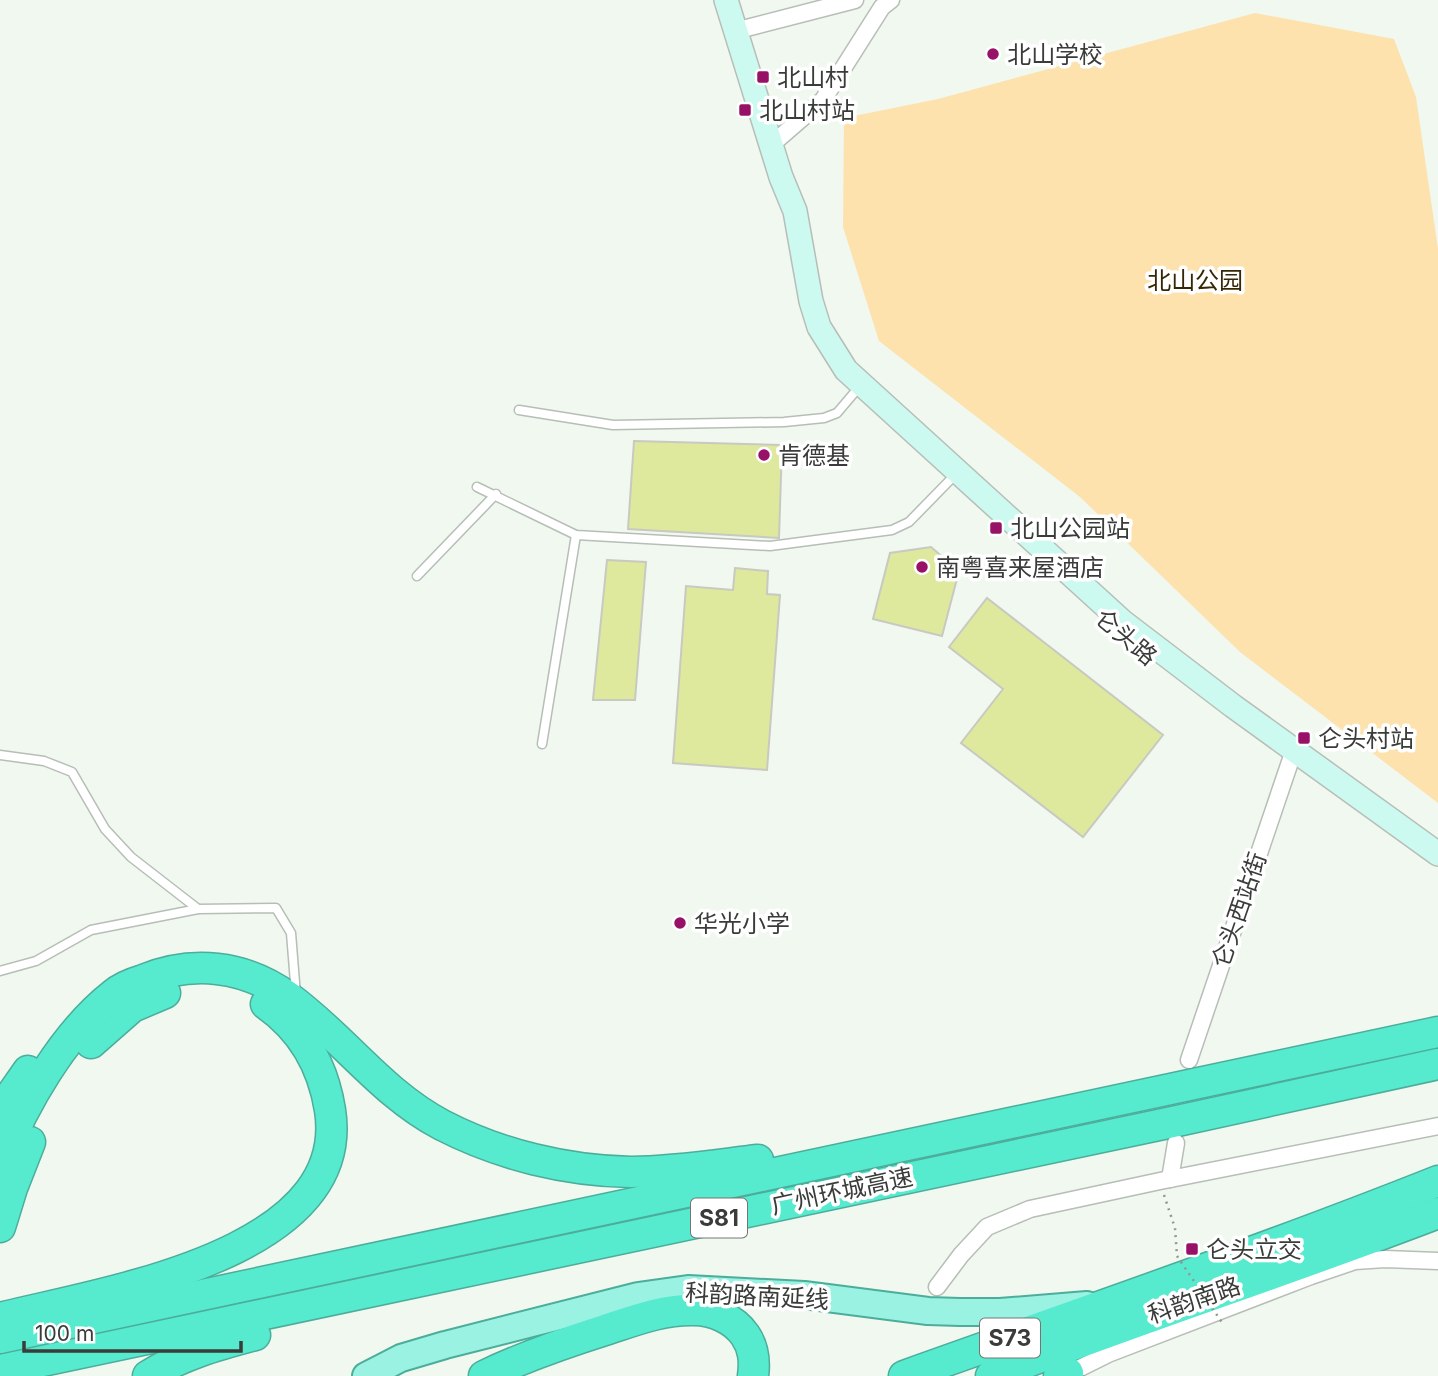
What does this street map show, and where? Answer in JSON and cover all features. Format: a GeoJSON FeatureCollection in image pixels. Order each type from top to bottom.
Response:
{"type":"FeatureCollection","features":[{"type":"Feature","properties":{"kind":"highway"},"geometry":{"type":"LineString","coordinates":[[0,1163],[15,1115],[81,1026],[116,992],[174,969],[223,969],[246,974],[297,1004],[393,1093],[416,1110],[442,1125],[494,1147],[550,1162],[604,1170],[657,1171],[972,1131]]}},
{"type":"Feature","properties":{"kind":"highway"},"geometry":{"type":"LineString","coordinates":[[0,1318],[172,1273],[261,1235],[282,1221],[313,1189],[331,1144],[332,1121],[328,1097],[313,1054],[300,1035],[284,1017],[252,997],[234,990],[207,987],[179,989],[154,996],[132,1007],[94,1039],[76,1064],[15,1115]]}},
{"type":"Feature","properties":{"kind":"highway","name":"广州环城高速"},"geometry":{"type":"LineString","coordinates":[[0,1338],[1438,1032]]}},
{"type":"Feature","properties":{"kind":"highway","name":"广州环城高速"},"geometry":{"type":"LineString","coordinates":[[0,1370],[1168,1124],[1438,1064]]}},
{"type":"Feature","properties":{"kind":"highway"},"geometry":{"type":"LineString","coordinates":[[0,1227],[23,1157],[15,1115]]}},
{"type":"Feature","properties":{"kind":"highway"},"geometry":{"type":"LineString","coordinates":[[1234,1259],[1290,1221],[1323,1205],[1438,1160]]}},
{"type":"Feature","properties":{"kind":"highway","name":"科韵南路"},"geometry":{"type":"LineString","coordinates":[[991,1376],[1339,1236],[1438,1181]]}},
{"type":"Feature","properties":{"kind":"highway"},"geometry":{"type":"LineString","coordinates":[[136,1376],[217,1345],[802,1199]]}},
{"type":"Feature","properties":{"kind":"highway","name":"科韵南路"},"geometry":{"type":"LineString","coordinates":[[1117,1302],[1234,1259],[1438,1213]]}},
{"type":"Feature","properties":{"kind":"highway","name":"S73"},"geometry":{"type":"LineString","coordinates":[[904,1376],[1117,1302]]}},
{"type":"Feature","properties":{"kind":"highway"},"geometry":{"type":"LineString","coordinates":[[484,1376],[532,1354],[636,1320],[661,1313],[697,1310],[731,1320],[741,1330],[750,1343],[754,1358],[753,1376]]}},
{"type":"Feature","properties":{"kind":"highway"},"geometry":{"type":"LineString","coordinates":[[148,1376],[180,1358]]}},
{"type":"Feature","properties":{"kind":"main road","name":"科韵路南延线"},"geometry":{"type":"LineString","coordinates":[[366,1376],[401,1358],[445,1345],[638,1296],[688,1289],[804,1295],[928,1311],[960,1312],[1000,1312],[1117,1302]]}},
{"type":"Feature","properties":{"kind":"street","name":"仑头路"},"geometry":{"type":"LineString","coordinates":[[726,0],[781,177],[795,211],[811,301],[820,327],[846,370],[1123,622],[1233,706],[1438,854]]}},
{"type":"Feature","properties":{"kind":"street"},"geometry":{"type":"LineString","coordinates":[[735,31],[855,0]]}},
{"type":"Feature","properties":{"kind":"street"},"geometry":{"type":"LineString","coordinates":[[771,145],[823,100],[882,7],[891,0]]}},
{"type":"Feature","properties":{"kind":"street","name":"仑头路"},"geometry":{"type":"LineString","coordinates":[[781,177],[782,204],[791,259],[806,318],[820,348],[854,393],[1132,643],[1438,867]]}},
{"type":"Feature","properties":{"kind":"street","name":"仑头西站街"},"geometry":{"type":"LineString","coordinates":[[1189,1060],[1291,759]]}},
{"type":"Feature","properties":{"kind":"street"},"geometry":{"type":"LineString","coordinates":[[937,1287],[987,1227],[1030,1209],[1438,1126]]}},
{"type":"Feature","properties":{"kind":"street"},"geometry":{"type":"LineString","coordinates":[[1165,1180],[1176,1143]]}},
{"type":"Feature","properties":{"kind":"street"},"geometry":{"type":"LineString","coordinates":[[1063,1375],[1179,1325],[1355,1261],[1438,1261]]}},
{"type":"Feature","properties":{"kind":"lane"},"geometry":{"type":"LineString","coordinates":[[519,410],[613,425],[784,422],[830,416],[837,413],[854,393]]}},
{"type":"Feature","properties":{"kind":"lane"},"geometry":{"type":"LineString","coordinates":[[477,486],[576,535],[770,546],[892,530],[909,522],[951,479]]}},
{"type":"Feature","properties":{"kind":"lane"},"geometry":{"type":"LineString","coordinates":[[417,576],[496,494]]}},
{"type":"Feature","properties":{"kind":"lane"},"geometry":{"type":"LineString","coordinates":[[542,744],[576,535]]}},
{"type":"Feature","properties":{"kind":"lane"},"geometry":{"type":"LineString","coordinates":[[0,755],[44,761],[72,772],[105,829],[131,857],[198,909]]}},
{"type":"Feature","properties":{"kind":"lane"},"geometry":{"type":"LineString","coordinates":[[0,971],[36,961],[91,930],[198,909],[276,908],[291,933],[297,1004]]}},
{"type":"Feature","properties":{"kind":"path"},"geometry":{"type":"LineString","coordinates":[[1165,1180],[1175,1228],[1177,1256],[1223,1324]]}},
{"type":"Feature","properties":{"kind":"green space","name":"北山公园"},"geometry":{"type":"Polygon","coordinates":[[[1255,13],[1394,39],[1416,97],[1438,249],[1438,803],[1240,652],[1080,497],[879,341],[843,227],[844,118],[938,99],[1255,13]]]}},
{"type":"Feature","properties":{"kind":"building"},"geometry":{"type":"Polygon","coordinates":[[[634,441],[782,445],[779,538],[628,529],[634,441]]]}},
{"type":"Feature","properties":{"kind":"building"},"geometry":{"type":"Polygon","coordinates":[[[931,547],[959,571],[942,636],[873,619],[890,553],[931,547]]]}},
{"type":"Feature","properties":{"kind":"building"},"geometry":{"type":"Polygon","coordinates":[[[607,560],[646,562],[635,700],[593,700],[607,560]]]}},
{"type":"Feature","properties":{"kind":"building"},"geometry":{"type":"Polygon","coordinates":[[[735,568],[768,571],[767,594],[780,595],[767,770],[673,763],[686,586],[733,590],[735,568]]]}},
{"type":"Feature","properties":{"kind":"building"},"geometry":{"type":"Polygon","coordinates":[[[987,598],[1163,735],[1083,837],[961,743],[1003,689],[949,647],[987,598]]]}},
{"type":"Feature","properties":{"kind":"place","name":"北山学校"},"geometry":{"type":"Point","coordinates":[993,54]}},
{"type":"Feature","properties":{"kind":"place","name":"北山村"},"geometry":{"type":"Point","coordinates":[763,77]}},
{"type":"Feature","properties":{"kind":"place","name":"北山村站"},"geometry":{"type":"Point","coordinates":[745,110]}},
{"type":"Feature","properties":{"kind":"place","name":"肯德基"},"geometry":{"type":"Point","coordinates":[764,455]}},
{"type":"Feature","properties":{"kind":"place","name":"北山公园站"},"geometry":{"type":"Point","coordinates":[996,528]}},
{"type":"Feature","properties":{"kind":"place","name":"南粤喜来屋酒店"},"geometry":{"type":"Point","coordinates":[922,567]}},
{"type":"Feature","properties":{"kind":"place","name":"仑头村站"},"geometry":{"type":"Point","coordinates":[1304,738]}},
{"type":"Feature","properties":{"kind":"place","name":"华光小学"},"geometry":{"type":"Point","coordinates":[680,923]}},
{"type":"Feature","properties":{"kind":"place","name":"仑头立交"},"geometry":{"type":"Point","coordinates":[1192,1249]}}]}
